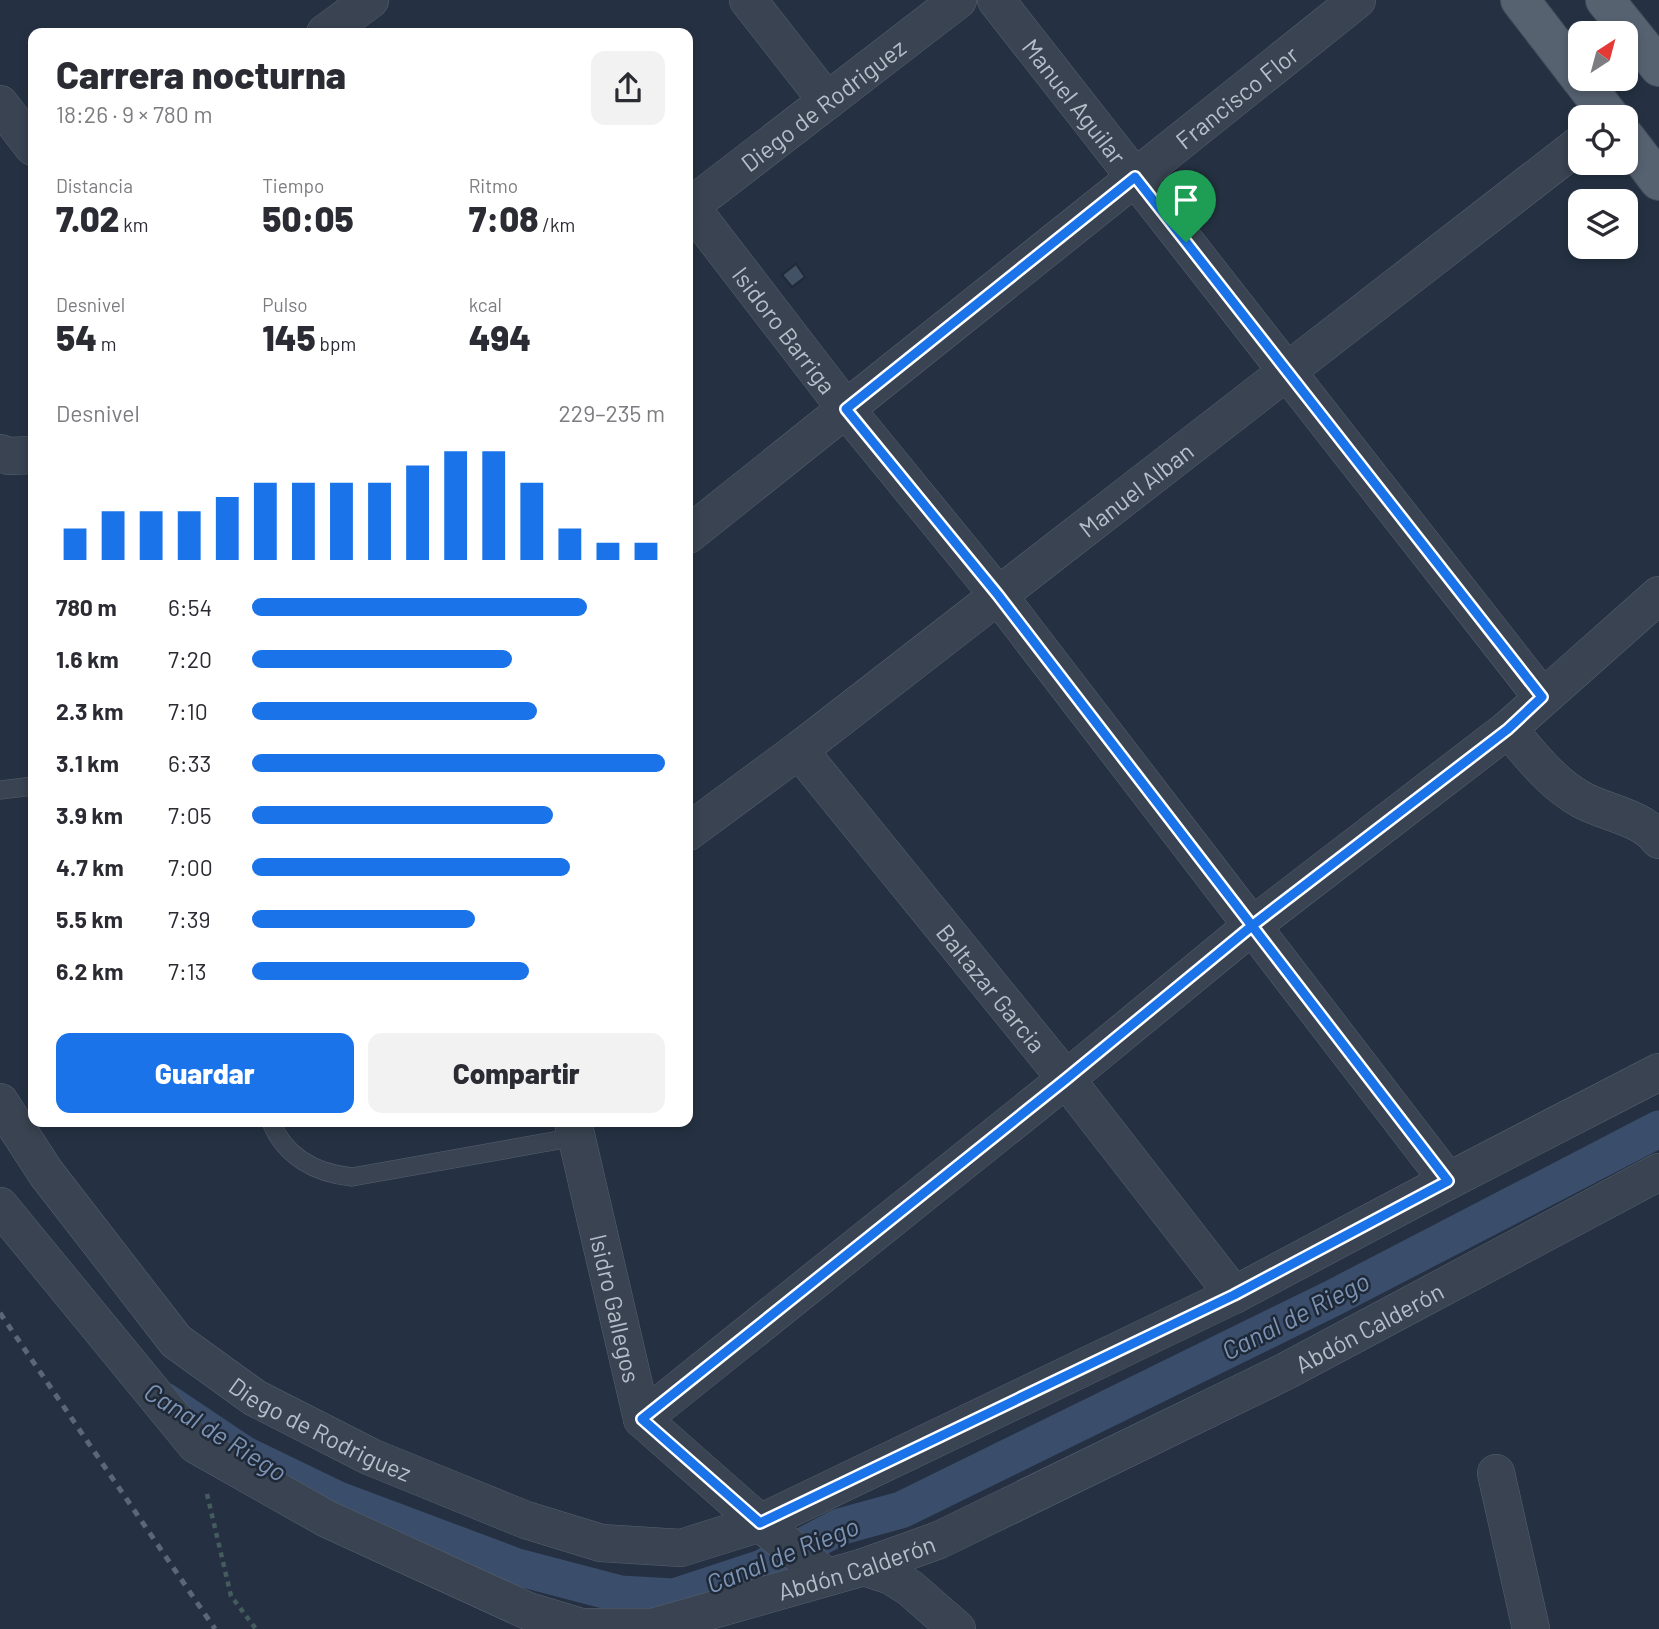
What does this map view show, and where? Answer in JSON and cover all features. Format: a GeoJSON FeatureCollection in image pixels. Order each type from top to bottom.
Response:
{"type":"FeatureCollection","features":[{"type":"Feature","properties":{"kind":"main road"},"geometry":{"type":"LineString","coordinates":[[1520,0],[1568,61]]}},
{"type":"Feature","properties":{"kind":"main road"},"geometry":{"type":"LineString","coordinates":[[1605,0],[1659,67]]}},
{"type":"Feature","properties":{"kind":"main road"},"geometry":{"type":"LineString","coordinates":[[1638,154],[1659,181]]}},
{"type":"Feature","properties":{"kind":"street"},"geometry":{"type":"LineString","coordinates":[[332,28],[370,0]]}},
{"type":"Feature","properties":{"kind":"street"},"geometry":{"type":"LineString","coordinates":[[748,0],[827,101]]}},
{"type":"Feature","properties":{"kind":"street","name":"Diego de Rodriguez"},"geometry":{"type":"LineString","coordinates":[[693,204],[958,0]]}},
{"type":"Feature","properties":{"kind":"street","name":"Manuel Aguilar"},"geometry":{"type":"LineString","coordinates":[[996,0],[1542,697]]}},
{"type":"Feature","properties":{"kind":"street","name":"Francisco Flor"},"geometry":{"type":"LineString","coordinates":[[693,531],[1357,0]]}},
{"type":"Feature","properties":{"kind":"street"},"geometry":{"type":"LineString","coordinates":[[0,104],[28,140]]}},
{"type":"Feature","properties":{"kind":"street","name":"Manuel Alban"},"geometry":{"type":"LineString","coordinates":[[693,828],[799,750],[1568,153]]}},
{"type":"Feature","properties":{"kind":"street","name":"Isidoro Barriga"},"geometry":{"type":"LineString","coordinates":[[693,212],[846,409],[998,595],[1448,1181]]}},
{"type":"Feature","properties":{"kind":"street"},"geometry":{"type":"LineString","coordinates":[[0,453],[9,456],[28,455]]}},
{"type":"Feature","properties":{"kind":"street"},"geometry":{"type":"LineString","coordinates":[[823,1574],[642,1419],[1066,1079],[1253,925],[1508,729],[1659,595]]}},
{"type":"Feature","properties":{"kind":"street"},"geometry":{"type":"LineString","coordinates":[[1508,729],[1553,781],[1583,800],[1619,814],[1653,832],[1659,840]]}},
{"type":"Feature","properties":{"kind":"street","name":"Baltazar Garcia"},"geometry":{"type":"LineString","coordinates":[[799,750],[1066,1079],[1234,1295]]}},
{"type":"Feature","properties":{"kind":"street","name":"Diego de Rodriguez"},"geometry":{"type":"LineString","coordinates":[[0,1102],[46,1173],[176,1341],[255,1398],[371,1457],[526,1520],[601,1543],[681,1548],[766,1527],[1234,1295],[1659,1072]]}},
{"type":"Feature","properties":{"kind":"street","name":"Isidro Gallegos"},"geometry":{"type":"LineString","coordinates":[[575,1129],[642,1419]]}},
{"type":"Feature","properties":{"kind":"street","name":"Abdón Calderón"},"geometry":{"type":"LineString","coordinates":[[0,1206],[196,1445],[327,1519],[528,1611],[581,1627],[653,1627],[823,1574],[864,1566],[939,1540],[1286,1371],[1659,1172]]}},
{"type":"Feature","properties":{"kind":"street"},"geometry":{"type":"LineString","coordinates":[[1496,1473],[1531,1629]]}},
{"type":"Feature","properties":{"kind":"street"},"geometry":{"type":"LineString","coordinates":[[864,1566],[891,1576],[910,1588],[957,1629]]}},
{"type":"Feature","properties":{"kind":"lane"},"geometry":{"type":"LineString","coordinates":[[0,790],[28,787]]}},
{"type":"Feature","properties":{"kind":"lane"},"geometry":{"type":"LineString","coordinates":[[274,1127],[285,1145],[298,1158],[333,1175],[352,1177],[575,1129]]}},
{"type":"Feature","properties":{"kind":"path"},"geometry":{"type":"LineString","coordinates":[[196,1445],[232,1596],[256,1629]]}},
{"type":"Feature","properties":{"kind":"building"},"geometry":{"type":"Polygon","coordinates":[[[796,264],[805,277],[792,287],[782,275],[796,264]]]}},
{"type":"Feature","properties":{"kind":"waterway","name":"Canal de Riego"},"geometry":{"type":"LineString","coordinates":[[166,1402],[245,1455],[336,1499],[517,1567],[620,1594],[674,1597],[762,1568],[839,1527],[901,1510],[1333,1298],[1659,1129]]}},
{"type":"Feature","properties":{"kind":"railway"},"geometry":{"type":"LineString","coordinates":[[0,1313],[215,1629]]}},
{"type":"Feature","properties":{"kind":"route"},"geometry":{"type":"LineString","coordinates":[[1186,242],[1135,177],[846,409],[998,595],[1253,925],[1448,1181],[1234,1295],[760,1523],[642,1419],[1066,1079],[1253,925],[1508,729],[1542,697],[1186,242]]}}]}
